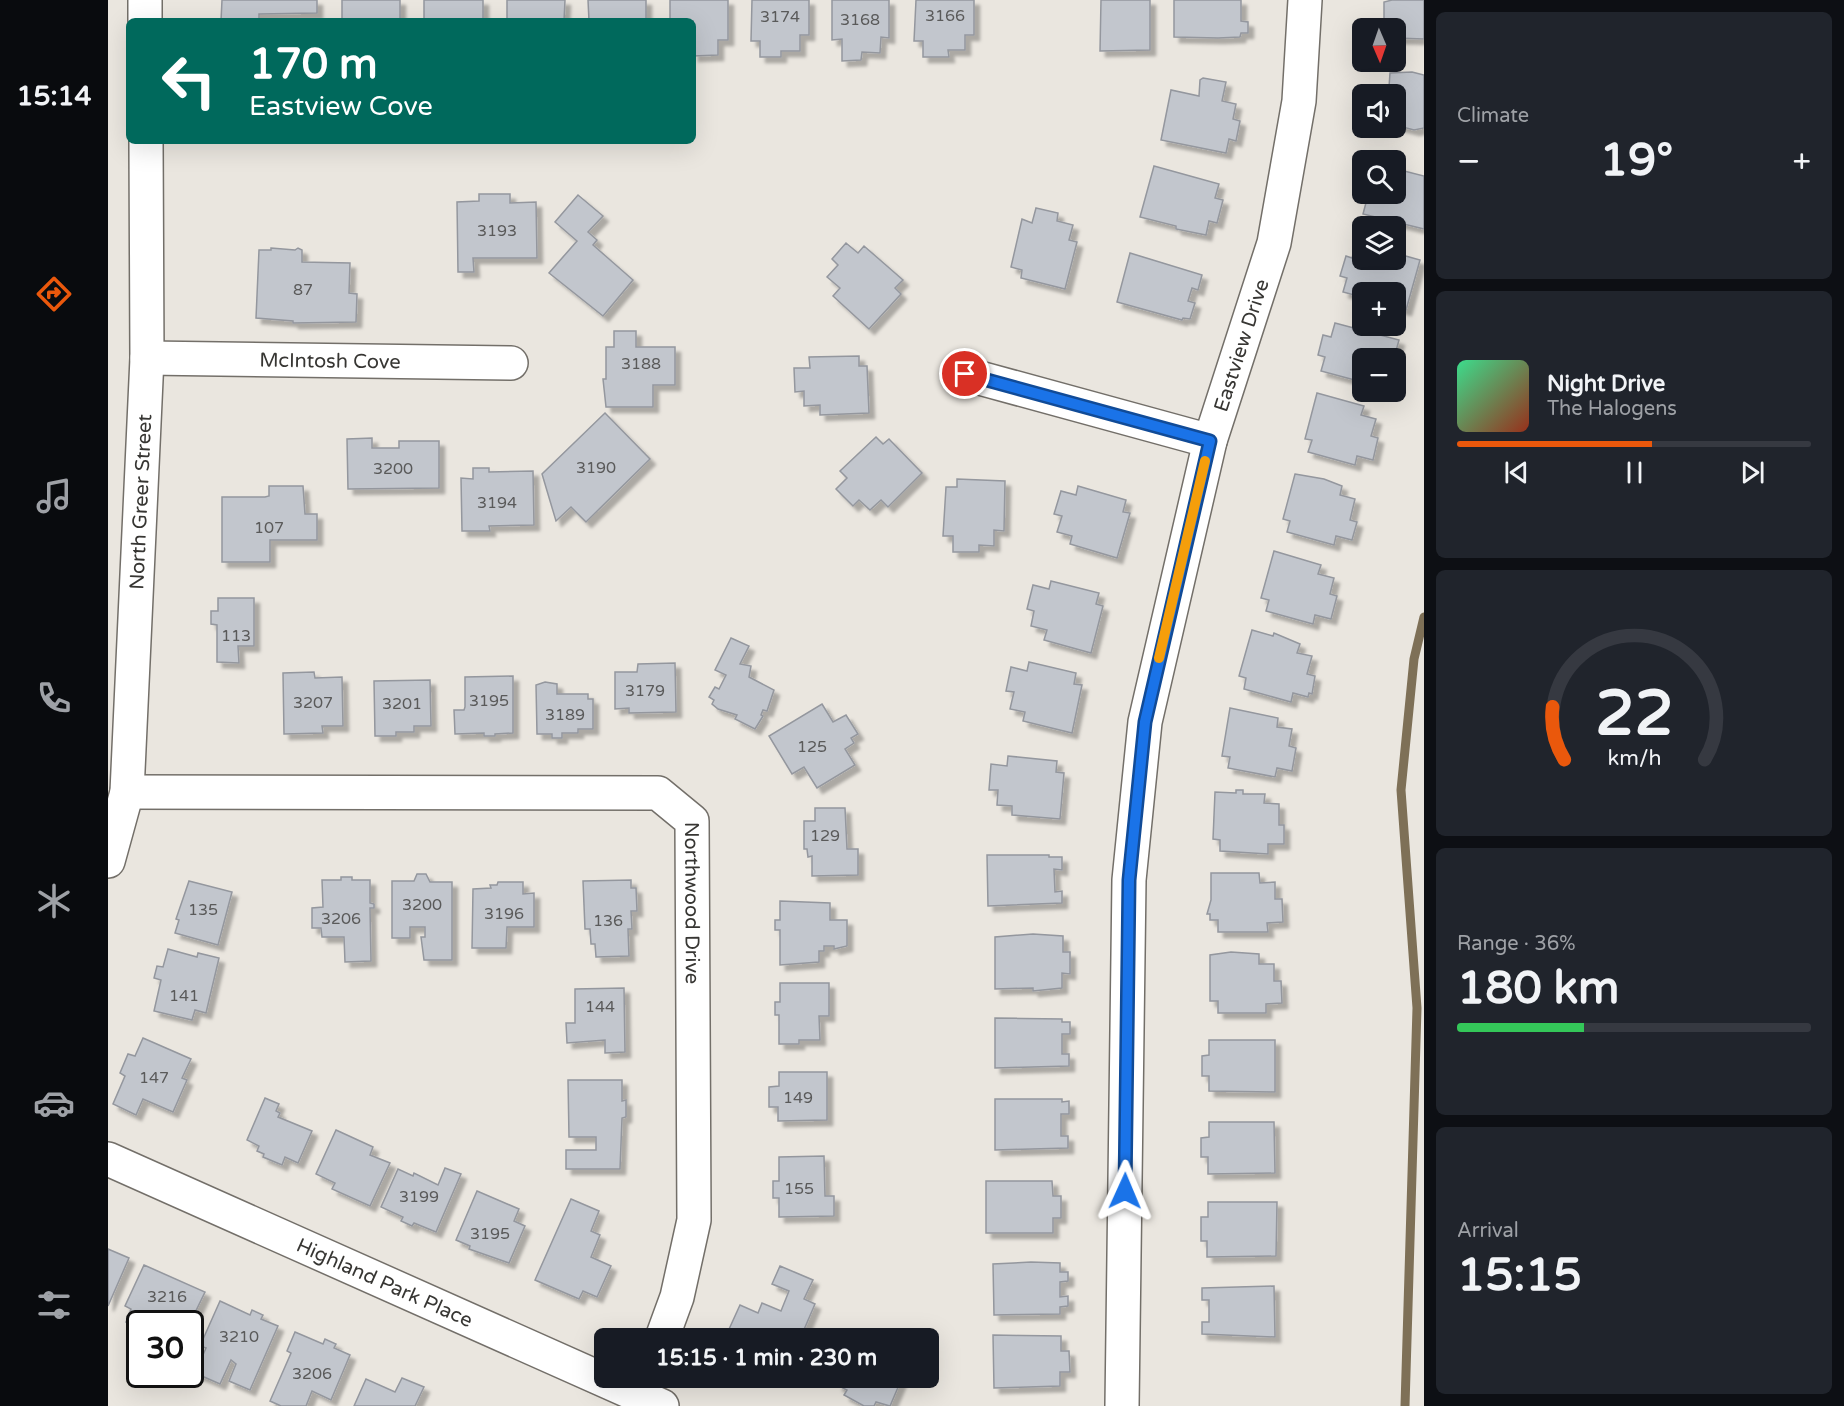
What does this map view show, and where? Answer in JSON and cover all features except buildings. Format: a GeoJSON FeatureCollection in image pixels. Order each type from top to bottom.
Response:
{"type":"FeatureCollection","features":[{"type":"Feature","properties":{"kind":"street"},"geometry":{"type":"LineString","coordinates":[[145,0],[145,18]]}},
{"type":"Feature","properties":{"kind":"street","name":"Eastview Drive"},"geometry":{"type":"LineString","coordinates":[[1122,1406],[1129,880],[1145,722],[1210,441],[1274,243],[1299,101],[1305,0]]}},
{"type":"Feature","properties":{"kind":"street","name":"North Greer Street"},"geometry":{"type":"LineString","coordinates":[[108,861],[128,792],[147,358],[146,144]]}},
{"type":"Feature","properties":{"kind":"street","name":"McIntosh Cove"},"geometry":{"type":"LineString","coordinates":[[147,358],[512,363]]}},
{"type":"Feature","properties":{"kind":"street"},"geometry":{"type":"LineString","coordinates":[[965,374],[1210,441]]}},
{"type":"Feature","properties":{"kind":"street","name":"Northwood Drive"},"geometry":{"type":"LineString","coordinates":[[128,792],[658,793],[692,821],[694,1220],[677,1297],[666,1328]]}},
{"type":"Feature","properties":{"kind":"street","name":"Highland Park Place"},"geometry":{"type":"LineString","coordinates":[[108,1159],[650,1393]]}},
{"type":"Feature","properties":{"kind":"waterway"},"geometry":{"type":"LineString","coordinates":[[1405,1406],[1417,1008],[1401,790],[1414,659],[1424,617]]}},
{"type":"Feature","properties":{"kind":"slow traffic"},"geometry":{"type":"LineString","coordinates":[[1159,658],[1205,461]]}},
{"type":"Feature","properties":{"kind":"route"},"geometry":{"type":"LineString","coordinates":[[965,374],[1210,441],[1145,722],[1129,880],[1125,1191]]}}]}
